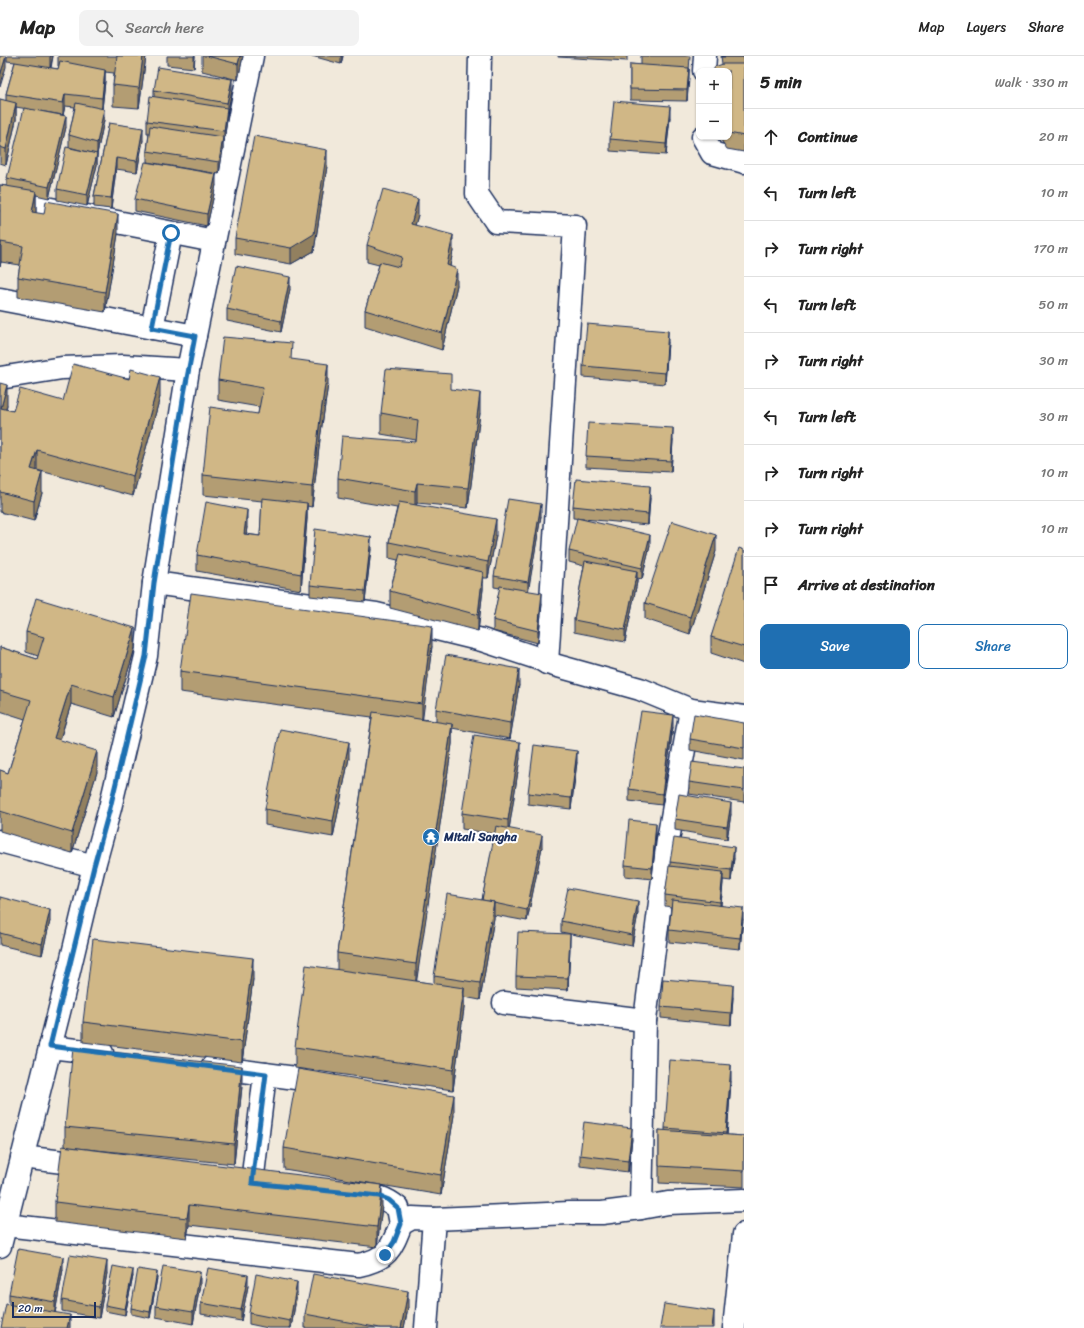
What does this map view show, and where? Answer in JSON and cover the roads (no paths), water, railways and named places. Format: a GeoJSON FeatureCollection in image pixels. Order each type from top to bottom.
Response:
{"type":"FeatureCollection","features":[{"type":"Feature","properties":{"kind":"street"},"geometry":{"type":"LineString","coordinates":[[0,1246],[4,1215],[22,1157],[94,866],[110,808],[146,656],[154,583],[188,370],[252,56]]}},
{"type":"Feature","properties":{"kind":"street"},"geometry":{"type":"LineString","coordinates":[[480,56],[478,194],[496,222],[575,226],[547,663]]}},
{"type":"Feature","properties":{"kind":"street"},"geometry":{"type":"LineString","coordinates":[[704,68],[705,56]]}},
{"type":"Feature","properties":{"kind":"street"},"geometry":{"type":"LineString","coordinates":[[705,140],[712,153],[744,162]]}},
{"type":"Feature","properties":{"kind":"street"},"geometry":{"type":"LineString","coordinates":[[0,200],[214,241]]}},
{"type":"Feature","properties":{"kind":"street"},"geometry":{"type":"LineString","coordinates":[[152,328],[171,233]]}},
{"type":"Feature","properties":{"kind":"street"},"geometry":{"type":"LineString","coordinates":[[0,299],[195,336]]}},
{"type":"Feature","properties":{"kind":"street"},"geometry":{"type":"LineString","coordinates":[[0,378],[62,368],[123,366],[188,370]]}},
{"type":"Feature","properties":{"kind":"street"},"geometry":{"type":"LineString","coordinates":[[154,583],[376,614],[482,640],[540,659],[547,663],[640,689],[691,710],[744,717]]}},
{"type":"Feature","properties":{"kind":"street"},"geometry":{"type":"LineString","coordinates":[[641,1208],[645,1020],[667,848],[691,710]]}},
{"type":"Feature","properties":{"kind":"street"},"geometry":{"type":"LineString","coordinates":[[0,841],[94,866]]}},
{"type":"Feature","properties":{"kind":"street"},"geometry":{"type":"LineString","coordinates":[[504,1003],[645,1020]]}},
{"type":"Feature","properties":{"kind":"street"},"geometry":{"type":"LineString","coordinates":[[50,1046],[120,1056]]}},
{"type":"Feature","properties":{"kind":"street"},"geometry":{"type":"LineString","coordinates":[[189,1064],[348,1085]]}},
{"type":"Feature","properties":{"kind":"street"},"geometry":{"type":"LineString","coordinates":[[229,1180],[262,1184],[266,1074]]}},
{"type":"Feature","properties":{"kind":"street"},"geometry":{"type":"LineString","coordinates":[[22,1157],[109,1167]]}},
{"type":"Feature","properties":{"kind":"street"},"geometry":{"type":"LineString","coordinates":[[4,1215],[359,1265],[372,1262],[385,1255],[394,1242],[401,1224],[398,1208],[389,1200],[379,1196],[333,1191]]}},
{"type":"Feature","properties":{"kind":"street"},"geometry":{"type":"LineString","coordinates":[[401,1224],[412,1218],[434,1219],[545,1214],[602,1214],[668,1203],[744,1200]]}},
{"type":"Feature","properties":{"kind":"street"},"geometry":{"type":"LineString","coordinates":[[426,1328],[434,1219]]}},
{"type":"Feature","properties":{"kind":"street"},"geometry":{"type":"LineString","coordinates":[[734,1328],[744,1234]]}},
{"type":"Feature","properties":{"kind":"place","name":"Mitali Sangha"},"geometry":{"type":"Point","coordinates":[431,837]}}]}
